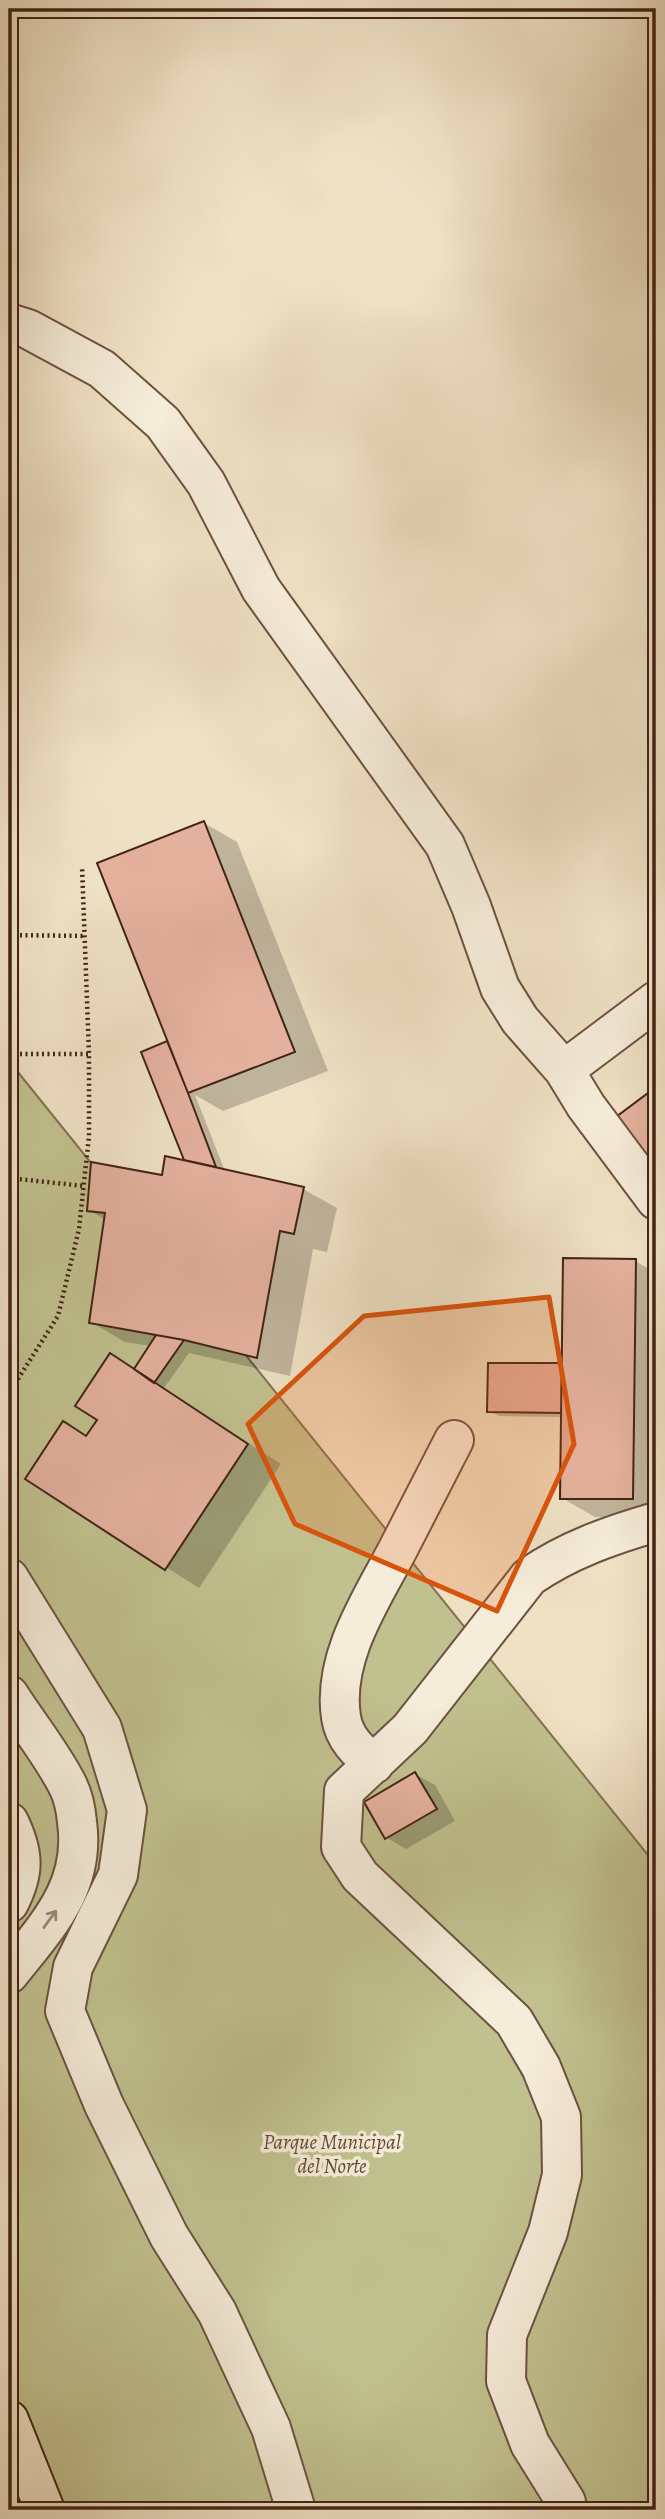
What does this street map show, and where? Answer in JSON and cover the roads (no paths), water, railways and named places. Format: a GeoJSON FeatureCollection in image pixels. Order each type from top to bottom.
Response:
{"type":"FeatureCollection","features":[{"type":"Feature","properties":{"kind":"highway"},"geometry":{"type":"LineString","coordinates":[[9,2420],[45,2510]]}},
{"type":"Feature","properties":{"kind":"lane"},"geometry":{"type":"LineString","coordinates":[[9,323],[27,329],[102,369],[163,423],[206,483],[261,589],[445,845],[471,906],[500,988],[520,1020],[564,1070],[586,1106],[656,1200]]}},
{"type":"Feature","properties":{"kind":"lane"},"geometry":{"type":"LineString","coordinates":[[564,1070],[656,1001]]}},
{"type":"Feature","properties":{"kind":"lane"},"geometry":{"type":"LineString","coordinates":[[374,1764],[352,1745],[341,1720],[339,1695],[345,1663],[359,1624],[454,1440]]}},
{"type":"Feature","properties":{"kind":"lane"},"geometry":{"type":"LineString","coordinates":[[567,2510],[566,2502],[530,2444],[506,2381],[507,2335],[548,2232],[562,2175],[561,2117],[541,2067],[514,2021],[360,1876],[341,1847],[344,1791],[410,1729],[529,1577],[549,1563],[611,1534],[656,1522]]}},
{"type":"Feature","properties":{"kind":"lane"},"geometry":{"type":"LineString","coordinates":[[9,1577],[102,1728],[128,1810],[118,1875],[73,1967],[65,2011],[104,2105],[169,2236],[217,2312],[271,2428],[296,2510]]}},
{"type":"Feature","properties":{"kind":"lane"},"geometry":{"type":"LineString","coordinates":[[9,1695],[69,1787],[80,1845],[76,1871],[60,1907],[9,1973]]}},
{"type":"Feature","properties":{"kind":"lane"},"geometry":{"type":"LineString","coordinates":[[9,1822],[21,1852],[21,1874],[9,1903]]}},
{"type":"Feature","properties":{"kind":"park label","name":"Parque Municipal del Norte"},"geometry":{"type":"Point","coordinates":[332,2154]}}]}
